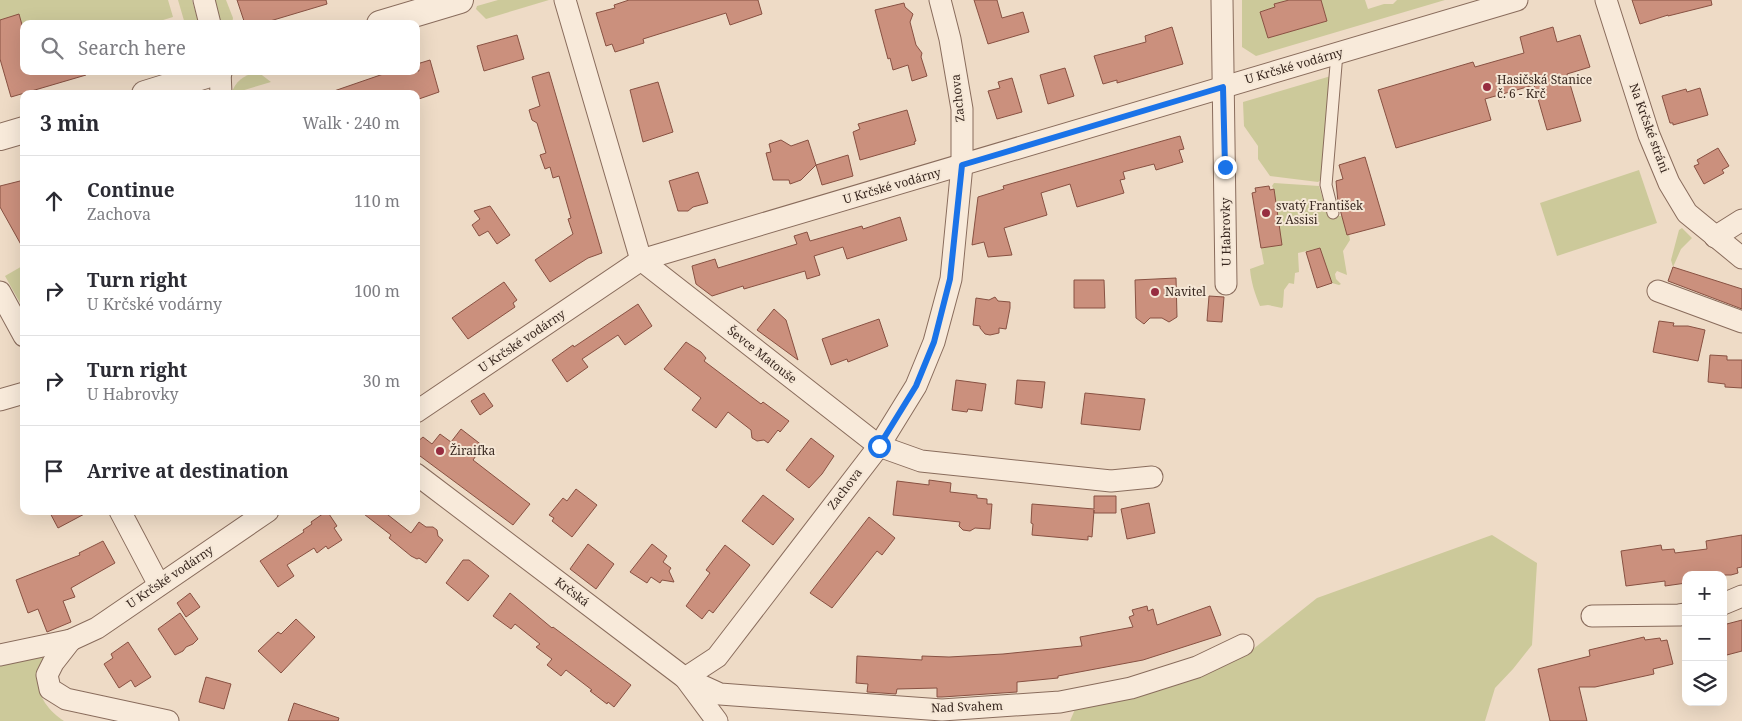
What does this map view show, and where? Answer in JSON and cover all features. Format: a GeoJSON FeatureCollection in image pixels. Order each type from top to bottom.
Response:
{"type":"FeatureCollection","features":[{"type":"Feature","properties":{"kind":"street"},"geometry":{"type":"LineString","coordinates":[[204,0],[209,20]]}},
{"type":"Feature","properties":{"kind":"street"},"geometry":{"type":"LineString","coordinates":[[393,20],[460,0]]}},
{"type":"Feature","properties":{"kind":"street"},"geometry":{"type":"LineString","coordinates":[[565,0],[641,260]]}},
{"type":"Feature","properties":{"kind":"street","name":"Zachova"},"geometry":{"type":"LineString","coordinates":[[685,678],[717,657],[879,446],[916,386],[934,342],[950,279],[962,165],[962,108],[950,39],[940,0]]}},
{"type":"Feature","properties":{"kind":"street","name":"U Habrovky"},"geometry":{"type":"LineString","coordinates":[[1222,0],[1226,284]]}},
{"type":"Feature","properties":{"kind":"street","name":"U Krčské vodárny"},"geometry":{"type":"LineString","coordinates":[[420,409],[641,260],[1517,0]]}},
{"type":"Feature","properties":{"kind":"street","name":"Na Krčské stráni"},"geometry":{"type":"LineString","coordinates":[[1606,0],[1649,135],[1669,183],[1686,213],[1742,258]]}},
{"type":"Feature","properties":{"kind":"street"},"geometry":{"type":"LineString","coordinates":[[158,90],[206,75]]}},
{"type":"Feature","properties":{"kind":"street"},"geometry":{"type":"LineString","coordinates":[[219,75],[221,90]]}},
{"type":"Feature","properties":{"kind":"street"},"geometry":{"type":"LineString","coordinates":[[0,137],[20,131]]}},
{"type":"Feature","properties":{"kind":"street"},"geometry":{"type":"LineString","coordinates":[[1715,237],[1742,220]]}},
{"type":"Feature","properties":{"kind":"street","name":"Ševce Matouše"},"geometry":{"type":"LineString","coordinates":[[641,260],[879,446],[922,461],[1111,480],[1152,477]]}},
{"type":"Feature","properties":{"kind":"street"},"geometry":{"type":"LineString","coordinates":[[1658,291],[1742,322]]}},
{"type":"Feature","properties":{"kind":"street"},"geometry":{"type":"LineString","coordinates":[[0,292],[20,329]]}},
{"type":"Feature","properties":{"kind":"street"},"geometry":{"type":"LineString","coordinates":[[0,400],[20,394]]}},
{"type":"Feature","properties":{"kind":"street","name":"Krčská"},"geometry":{"type":"LineString","coordinates":[[420,477],[685,678],[717,721]]}},
{"type":"Feature","properties":{"kind":"street"},"geometry":{"type":"LineString","coordinates":[[122,515],[159,585]]}},
{"type":"Feature","properties":{"kind":"street","name":"U Krčské vodárny"},"geometry":{"type":"LineString","coordinates":[[71,640],[96,628],[262,515]]}},
{"type":"Feature","properties":{"kind":"street"},"geometry":{"type":"LineString","coordinates":[[1727,602],[1742,596]]}},
{"type":"Feature","properties":{"kind":"street"},"geometry":{"type":"LineString","coordinates":[[1592,616],[1682,615]]}},
{"type":"Feature","properties":{"kind":"street"},"geometry":{"type":"LineString","coordinates":[[0,655],[71,640]]}},
{"type":"Feature","properties":{"kind":"street"},"geometry":{"type":"LineString","coordinates":[[71,640],[53,663],[47,675],[50,689],[66,700],[168,721]]}},
{"type":"Feature","properties":{"kind":"street","name":"Nad Svahem"},"geometry":{"type":"LineString","coordinates":[[685,678],[720,694],[932,709],[1060,711],[1198,667],[1243,645]]}},
{"type":"Feature","properties":{"kind":"lane"},"geometry":{"type":"LineString","coordinates":[[1333,213],[1326,185],[1337,54]]}},
{"type":"Feature","properties":{"kind":"shaded area"},"geometry":{"type":"Polygon","coordinates":[[[0,0],[168,0],[173,17],[163,20],[20,20],[19,15],[0,20],[0,0]]]}},
{"type":"Feature","properties":{"kind":"shaded area"},"geometry":{"type":"Polygon","coordinates":[[[178,0],[192,0],[198,20],[184,20],[178,0]]]}},
{"type":"Feature","properties":{"kind":"shaded area"},"geometry":{"type":"Polygon","coordinates":[[[213,0],[226,0],[233,20],[219,20],[213,0]]]}},
{"type":"Feature","properties":{"kind":"shaded area"},"geometry":{"type":"Polygon","coordinates":[[[498,0],[549,0],[486,19],[476,9],[477,6],[498,0]]]}},
{"type":"Feature","properties":{"kind":"shaded area"},"geometry":{"type":"Polygon","coordinates":[[[1242,0],[1289,0],[1275,4],[1275,7],[1260,12],[1268,38],[1327,21],[1321,0],[1365,0],[1368,9],[1384,4],[1393,4],[1397,0],[1445,0],[1256,56],[1242,47],[1242,0]]]}},
{"type":"Feature","properties":{"kind":"shaded area"},"geometry":{"type":"Polygon","coordinates":[[[249,75],[262,75],[271,82],[244,90],[233,90],[241,79],[249,75]]]}},
{"type":"Feature","properties":{"kind":"shaded area"},"geometry":{"type":"Polygon","coordinates":[[[1331,76],[1322,179],[1318,182],[1270,176],[1258,159],[1258,146],[1244,126],[1243,102],[1331,76]]]}},
{"type":"Feature","properties":{"kind":"shaded area"},"geometry":{"type":"Polygon","coordinates":[[[1639,170],[1657,223],[1557,256],[1540,203],[1639,170]]]}},
{"type":"Feature","properties":{"kind":"shaded area"},"geometry":{"type":"Polygon","coordinates":[[[1274,183],[1319,186],[1328,216],[1342,216],[1350,240],[1343,251],[1347,275],[1337,271],[1335,274],[1336,279],[1341,284],[1339,285],[1332,283],[1320,248],[1298,253],[1299,272],[1295,273],[1294,284],[1289,283],[1284,290],[1282,308],[1268,305],[1260,306],[1251,279],[1250,269],[1264,264],[1261,248],[1274,183]]]}},
{"type":"Feature","properties":{"kind":"shaded area"},"geometry":{"type":"Polygon","coordinates":[[[1682,228],[1692,238],[1681,249],[1673,267],[1671,260],[1679,230],[1682,228]]]}},
{"type":"Feature","properties":{"kind":"shaded area"},"geometry":{"type":"Polygon","coordinates":[[[20,267],[20,303],[5,276],[20,267]]]}},
{"type":"Feature","properties":{"kind":"shaded area"},"geometry":{"type":"Polygon","coordinates":[[[1492,535],[1537,563],[1532,645],[1495,688],[1485,721],[1070,721],[1076,707],[1202,675],[1252,650],[1317,598],[1492,535]]]}},
{"type":"Feature","properties":{"kind":"shaded area"},"geometry":{"type":"Polygon","coordinates":[[[48,651],[41,668],[40,691],[49,708],[64,721],[0,721],[0,662],[48,651]]]}},
{"type":"Feature","properties":{"kind":"building"},"geometry":{"type":"Polygon","coordinates":[[[237,0],[326,0],[327,4],[273,20],[244,20],[237,0]]]}},
{"type":"Feature","properties":{"kind":"building"},"geometry":{"type":"Polygon","coordinates":[[[629,0],[758,0],[762,14],[730,25],[726,13],[643,39],[644,43],[615,52],[612,44],[606,46],[596,13],[615,8],[614,5],[629,0]]]}},
{"type":"Feature","properties":{"kind":"building"},"geometry":{"type":"Polygon","coordinates":[[[974,0],[997,0],[1002,18],[1023,12],[1029,32],[988,44],[974,0]]]}},
{"type":"Feature","properties":{"kind":"building"},"geometry":{"type":"Polygon","coordinates":[[[1289,0],[1321,0],[1327,21],[1268,38],[1260,12],[1275,7],[1274,4],[1289,0]]]}},
{"type":"Feature","properties":{"kind":"building"},"geometry":{"type":"Polygon","coordinates":[[[1632,0],[1711,0],[1712,5],[1668,15],[1640,24],[1632,0]]]}},
{"type":"Feature","properties":{"kind":"building"},"geometry":{"type":"Polygon","coordinates":[[[904,3],[905,7],[913,14],[910,22],[916,45],[922,53],[921,57],[927,76],[912,81],[908,65],[893,70],[890,58],[888,59],[875,10],[904,3]]]}},
{"type":"Feature","properties":{"kind":"building"},"geometry":{"type":"Polygon","coordinates":[[[19,14],[21,20],[20,75],[86,75],[35,90],[20,90],[20,94],[11,97],[0,59],[0,20],[19,14]]]}},
{"type":"Feature","properties":{"kind":"building"},"geometry":{"type":"Polygon","coordinates":[[[1172,27],[1183,64],[1117,83],[1117,80],[1103,84],[1094,56],[1146,42],[1145,36],[1172,27]]]}},
{"type":"Feature","properties":{"kind":"building"},"geometry":{"type":"Polygon","coordinates":[[[1553,27],[1557,42],[1580,35],[1590,67],[1567,74],[1581,121],[1547,130],[1534,85],[1485,99],[1491,120],[1396,148],[1378,90],[1473,62],[1475,67],[1524,53],[1520,37],[1553,27]]]}},
{"type":"Feature","properties":{"kind":"building"},"geometry":{"type":"Polygon","coordinates":[[[517,35],[524,59],[484,71],[477,46],[517,35]]]}},
{"type":"Feature","properties":{"kind":"building"},"geometry":{"type":"Polygon","coordinates":[[[430,60],[439,92],[420,99],[420,90],[337,90],[380,75],[420,75],[420,63],[430,60]]]}},
{"type":"Feature","properties":{"kind":"building"},"geometry":{"type":"Polygon","coordinates":[[[1065,68],[1074,96],[1048,104],[1040,75],[1065,68]]]}},
{"type":"Feature","properties":{"kind":"building"},"geometry":{"type":"Polygon","coordinates":[[[549,72],[602,253],[588,258],[550,282],[535,260],[573,234],[568,219],[571,218],[559,176],[553,178],[550,167],[545,169],[540,155],[546,153],[537,123],[532,120],[529,110],[540,106],[532,77],[549,72]]]}},
{"type":"Feature","properties":{"kind":"building"},"geometry":{"type":"Polygon","coordinates":[[[1012,78],[1022,112],[997,119],[988,91],[1000,88],[998,82],[1012,78]]]}},
{"type":"Feature","properties":{"kind":"building"},"geometry":{"type":"Polygon","coordinates":[[[658,82],[673,132],[643,142],[630,90],[658,82]]]}},
{"type":"Feature","properties":{"kind":"building"},"geometry":{"type":"Polygon","coordinates":[[[1700,88],[1708,115],[1673,125],[1673,123],[1670,123],[1662,96],[1686,89],[1687,92],[1700,88]]]}},
{"type":"Feature","properties":{"kind":"building"},"geometry":{"type":"Polygon","coordinates":[[[907,110],[916,141],[914,142],[915,144],[860,160],[853,132],[860,129],[858,124],[907,110]]]}},
{"type":"Feature","properties":{"kind":"building"},"geometry":{"type":"Polygon","coordinates":[[[1180,136],[1184,149],[1179,150],[1183,162],[1156,170],[1154,164],[1123,172],[1125,179],[1120,180],[1124,193],[1077,207],[1070,184],[1041,193],[1047,215],[1004,228],[1012,255],[988,257],[984,242],[972,245],[978,197],[1004,189],[1003,186],[1180,136]]]}},
{"type":"Feature","properties":{"kind":"building"},"geometry":{"type":"Polygon","coordinates":[[[781,140],[791,146],[808,140],[816,165],[801,180],[790,184],[789,180],[773,180],[766,153],[771,152],[769,144],[781,140]]]}},
{"type":"Feature","properties":{"kind":"building"},"geometry":{"type":"Polygon","coordinates":[[[1718,148],[1729,166],[1722,170],[1724,173],[1704,184],[1694,166],[1699,164],[1697,160],[1718,148]]]}},
{"type":"Feature","properties":{"kind":"building"},"geometry":{"type":"Polygon","coordinates":[[[848,155],[853,176],[822,185],[816,165],[848,155]]]}},
{"type":"Feature","properties":{"kind":"building"},"geometry":{"type":"Polygon","coordinates":[[[1365,157],[1385,225],[1347,235],[1338,202],[1336,181],[1343,179],[1339,165],[1365,157]]]}},
{"type":"Feature","properties":{"kind":"building"},"geometry":{"type":"Polygon","coordinates":[[[698,172],[708,203],[693,207],[688,211],[678,211],[669,181],[698,172]]]}},
{"type":"Feature","properties":{"kind":"building"},"geometry":{"type":"Polygon","coordinates":[[[20,181],[20,243],[0,207],[0,186],[20,181]]]}},
{"type":"Feature","properties":{"kind":"building","name":"svatý František z Assisi"},"geometry":{"type":"Polygon","coordinates":[[[1269,186],[1270,190],[1274,189],[1282,245],[1261,248],[1252,193],[1256,192],[1255,188],[1269,186]]]}},
{"type":"Feature","properties":{"kind":"building"},"geometry":{"type":"Polygon","coordinates":[[[490,206],[510,235],[497,244],[488,231],[479,236],[472,225],[480,219],[474,211],[490,206]]]}},
{"type":"Feature","properties":{"kind":"building"},"geometry":{"type":"Polygon","coordinates":[[[900,217],[907,240],[847,259],[843,247],[814,256],[820,275],[807,279],[805,271],[744,289],[743,286],[712,296],[696,284],[692,266],[715,259],[718,268],[797,244],[794,236],[807,232],[810,241],[862,226],[863,229],[900,217]]]}},
{"type":"Feature","properties":{"kind":"building"},"geometry":{"type":"Polygon","coordinates":[[[1320,248],[1332,283],[1317,288],[1306,252],[1320,248]]]}},
{"type":"Feature","properties":{"kind":"building"},"geometry":{"type":"Polygon","coordinates":[[[1673,267],[1742,289],[1742,309],[1668,281],[1673,267]]]}},
{"type":"Feature","properties":{"kind":"building"},"geometry":{"type":"Polygon","coordinates":[[[1176,278],[1177,317],[1169,322],[1162,318],[1150,318],[1144,324],[1136,318],[1135,280],[1176,278]]]}},
{"type":"Feature","properties":{"kind":"building"},"geometry":{"type":"Polygon","coordinates":[[[1074,280],[1104,280],[1105,308],[1074,308],[1074,280]]]}},
{"type":"Feature","properties":{"kind":"building"},"geometry":{"type":"Polygon","coordinates":[[[504,282],[517,300],[513,303],[515,307],[468,339],[452,318],[504,282]]]}},
{"type":"Feature","properties":{"kind":"building"},"geometry":{"type":"Polygon","coordinates":[[[1209,296],[1224,297],[1222,322],[1207,321],[1209,296]]]}},
{"type":"Feature","properties":{"kind":"building"},"geometry":{"type":"Polygon","coordinates":[[[995,297],[998,301],[1010,302],[1006,329],[999,328],[999,333],[985,334],[980,326],[973,325],[976,298],[989,300],[995,297]]]}},
{"type":"Feature","properties":{"kind":"building"},"geometry":{"type":"Polygon","coordinates":[[[638,304],[652,326],[625,345],[618,335],[582,359],[588,367],[567,382],[552,360],[638,304]]]}},
{"type":"Feature","properties":{"kind":"building"},"geometry":{"type":"Polygon","coordinates":[[[774,309],[786,320],[798,360],[757,330],[774,309]]]}},
{"type":"Feature","properties":{"kind":"building"},"geometry":{"type":"Polygon","coordinates":[[[879,319],[888,346],[848,362],[847,359],[831,365],[822,339],[879,319]]]}},
{"type":"Feature","properties":{"kind":"building"},"geometry":{"type":"Polygon","coordinates":[[[1659,321],[1674,323],[1673,326],[1688,326],[1705,330],[1698,361],[1653,352],[1659,321]]]}},
{"type":"Feature","properties":{"kind":"building"},"geometry":{"type":"Polygon","coordinates":[[[686,342],[701,352],[706,358],[704,361],[761,404],[763,402],[789,421],[780,432],[778,430],[768,443],[764,440],[757,441],[752,438],[751,430],[728,412],[716,428],[692,410],[701,398],[664,369],[686,342]]]}},
{"type":"Feature","properties":{"kind":"building"},"geometry":{"type":"Polygon","coordinates":[[[1710,355],[1727,356],[1727,360],[1742,360],[1742,388],[1725,387],[1725,384],[1708,382],[1710,355]]]}},
{"type":"Feature","properties":{"kind":"building"},"geometry":{"type":"Polygon","coordinates":[[[956,380],[986,384],[982,411],[968,409],[967,412],[952,410],[956,380]]]}},
{"type":"Feature","properties":{"kind":"building"},"geometry":{"type":"Polygon","coordinates":[[[1017,380],[1045,382],[1042,408],[1015,404],[1017,380]]]}},
{"type":"Feature","properties":{"kind":"building"},"geometry":{"type":"Polygon","coordinates":[[[484,393],[493,406],[480,415],[471,401],[484,393]]]}},
{"type":"Feature","properties":{"kind":"building"},"geometry":{"type":"Polygon","coordinates":[[[1085,393],[1145,399],[1140,430],[1081,424],[1085,393]]]}},
{"type":"Feature","properties":{"kind":"building"},"geometry":{"type":"Polygon","coordinates":[[[461,429],[483,446],[473,460],[530,504],[513,525],[420,456],[420,440],[423,437],[432,444],[440,434],[451,442],[461,429]]]}},
{"type":"Feature","properties":{"kind":"building"},"geometry":{"type":"Polygon","coordinates":[[[811,438],[834,456],[822,474],[809,488],[786,470],[811,438]]]}},
{"type":"Feature","properties":{"kind":"building"},"geometry":{"type":"Polygon","coordinates":[[[929,480],[951,483],[950,492],[977,495],[977,498],[987,499],[987,504],[992,504],[990,529],[975,528],[970,531],[963,530],[959,526],[960,522],[893,515],[897,481],[929,485],[929,480]]]}},
{"type":"Feature","properties":{"kind":"building"},"geometry":{"type":"Polygon","coordinates":[[[576,489],[597,505],[572,537],[552,521],[554,518],[549,515],[563,498],[567,501],[576,489]]]}},
{"type":"Feature","properties":{"kind":"building"},"geometry":{"type":"Polygon","coordinates":[[[763,495],[794,519],[773,545],[742,521],[763,495]]]}},
{"type":"Feature","properties":{"kind":"building"},"geometry":{"type":"Polygon","coordinates":[[[1094,496],[1116,496],[1116,513],[1094,513],[1094,510],[1092,537],[1088,536],[1088,540],[1032,535],[1032,504],[1094,509],[1094,496]]]}},
{"type":"Feature","properties":{"kind":"building"},"geometry":{"type":"Polygon","coordinates":[[[1149,503],[1155,533],[1127,539],[1121,509],[1149,503]]]}},
{"type":"Feature","properties":{"kind":"building"},"geometry":{"type":"Polygon","coordinates":[[[51,515],[82,515],[58,528],[51,515]]]}},
{"type":"Feature","properties":{"kind":"building"},"geometry":{"type":"Polygon","coordinates":[[[321,515],[330,515],[337,526],[334,528],[342,540],[328,549],[326,546],[317,553],[314,548],[287,565],[294,576],[278,587],[260,561],[304,532],[303,530],[312,524],[311,522],[321,515]]]}},
{"type":"Feature","properties":{"kind":"building"},"geometry":{"type":"Polygon","coordinates":[[[365,515],[388,515],[411,533],[419,522],[426,527],[433,527],[437,530],[438,536],[443,540],[426,563],[419,558],[411,556],[389,538],[391,535],[365,515]]]}},
{"type":"Feature","properties":{"kind":"building"},"geometry":{"type":"Polygon","coordinates":[[[869,517],[895,538],[882,555],[877,551],[832,608],[810,593],[869,517]]]}},
{"type":"Feature","properties":{"kind":"building"},"geometry":{"type":"Polygon","coordinates":[[[1742,535],[1742,567],[1737,568],[1738,573],[1727,575],[1727,571],[1682,571],[1682,584],[1665,586],[1665,581],[1626,586],[1621,551],[1661,545],[1662,550],[1674,549],[1675,553],[1707,549],[1706,541],[1742,535]]]}},
{"type":"Feature","properties":{"kind":"building"},"geometry":{"type":"Polygon","coordinates":[[[103,541],[115,563],[71,588],[75,597],[63,601],[71,622],[47,632],[38,609],[28,613],[16,580],[80,555],[79,553],[103,541]]]}},
{"type":"Feature","properties":{"kind":"building"},"geometry":{"type":"Polygon","coordinates":[[[588,544],[614,564],[596,589],[570,569],[588,544]]]}},
{"type":"Feature","properties":{"kind":"building"},"geometry":{"type":"Polygon","coordinates":[[[652,544],[667,556],[663,562],[671,568],[669,571],[674,582],[662,580],[660,583],[651,577],[647,583],[630,572],[652,544]]]}},
{"type":"Feature","properties":{"kind":"building"},"geometry":{"type":"Polygon","coordinates":[[[725,545],[750,565],[713,613],[709,610],[702,619],[686,606],[710,573],[706,570],[725,545]]]}},
{"type":"Feature","properties":{"kind":"building"},"geometry":{"type":"Polygon","coordinates":[[[463,560],[469,560],[489,576],[468,601],[446,583],[463,560]]]}},
{"type":"Feature","properties":{"kind":"building"},"geometry":{"type":"Polygon","coordinates":[[[190,593],[200,607],[186,617],[177,603],[190,593]]]}},
{"type":"Feature","properties":{"kind":"building"},"geometry":{"type":"Polygon","coordinates":[[[510,593],[552,628],[631,685],[614,707],[590,691],[592,690],[566,670],[561,676],[547,665],[552,659],[536,647],[540,644],[515,624],[511,629],[493,616],[510,593]]]}},
{"type":"Feature","properties":{"kind":"building"},"geometry":{"type":"Polygon","coordinates":[[[1147,606],[1148,611],[1153,609],[1157,625],[1210,606],[1221,635],[1143,660],[1058,676],[1058,678],[1017,682],[1017,692],[937,697],[937,688],[897,689],[896,694],[867,692],[868,684],[856,683],[857,656],[922,660],[922,656],[949,657],[1003,654],[1082,646],[1080,637],[1133,627],[1129,617],[1134,615],[1132,610],[1147,606]]]}},
{"type":"Feature","properties":{"kind":"building"},"geometry":{"type":"Polygon","coordinates":[[[180,613],[198,639],[175,655],[158,629],[180,613]]]}},
{"type":"Feature","properties":{"kind":"building"},"geometry":{"type":"Polygon","coordinates":[[[296,619],[315,637],[281,673],[258,651],[278,632],[281,634],[296,619]]]}},
{"type":"Feature","properties":{"kind":"building"},"geometry":{"type":"Polygon","coordinates":[[[1742,620],[1742,651],[1727,655],[1727,624],[1742,620]]]}},
{"type":"Feature","properties":{"kind":"building"},"geometry":{"type":"Polygon","coordinates":[[[1644,637],[1645,640],[1660,638],[1661,641],[1667,640],[1673,664],[1653,669],[1654,674],[1595,687],[1579,687],[1587,721],[1550,721],[1538,669],[1590,656],[1589,650],[1644,637]]]}},
{"type":"Feature","properties":{"kind":"building"},"geometry":{"type":"Polygon","coordinates":[[[128,642],[151,677],[135,687],[131,680],[119,688],[104,664],[113,658],[111,654],[128,642]]]}},
{"type":"Feature","properties":{"kind":"building"},"geometry":{"type":"Polygon","coordinates":[[[206,677],[231,684],[224,709],[199,702],[206,677]]]}},
{"type":"Feature","properties":{"kind":"building"},"geometry":{"type":"Polygon","coordinates":[[[294,703],[339,718],[338,721],[288,721],[294,703]]]}},
{"type":"Feature","properties":{"kind":"place","name":"Hasičská Stanice č. 6 - Krč"},"geometry":{"type":"Point","coordinates":[1487,87]}},
{"type":"Feature","properties":{"kind":"place","name":"svatý František z Assisi"},"geometry":{"type":"Point","coordinates":[1266,213]}},
{"type":"Feature","properties":{"kind":"place","name":"Navitel"},"geometry":{"type":"Point","coordinates":[1155,292]}},
{"type":"Feature","properties":{"kind":"place","name":"Žiraifka"},"geometry":{"type":"Point","coordinates":[440,451]}},
{"type":"Feature","properties":{"kind":"route"},"geometry":{"type":"LineString","coordinates":[[879,446],[916,386],[934,342],[950,279],[962,165],[1223,87],[1225,167]]}}]}
